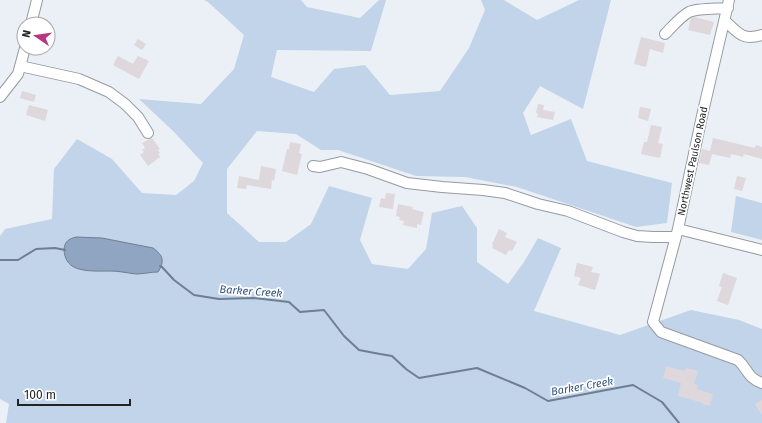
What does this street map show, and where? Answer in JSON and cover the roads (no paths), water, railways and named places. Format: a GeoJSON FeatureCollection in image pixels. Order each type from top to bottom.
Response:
{"type":"FeatureCollection","features":[{"type":"Feature","properties":{"kind":"street"},"geometry":{"type":"LineString","coordinates":[[33,16],[37,0]]}},
{"type":"Feature","properties":{"kind":"street"},"geometry":{"type":"LineString","coordinates":[[665,34],[690,11],[728,4]]}},
{"type":"Feature","properties":{"kind":"street","name":"Northwest Paulson Road"},"geometry":{"type":"LineString","coordinates":[[728,4],[677,233],[653,322],[661,332],[738,360],[744,366],[749,375],[758,382],[762,383]]}},
{"type":"Feature","properties":{"kind":"street"},"geometry":{"type":"LineString","coordinates":[[724,21],[740,35],[747,38],[762,35]]}},
{"type":"Feature","properties":{"kind":"street"},"geometry":{"type":"LineString","coordinates":[[0,97],[18,74],[23,56]]}},
{"type":"Feature","properties":{"kind":"street"},"geometry":{"type":"LineString","coordinates":[[20,66],[79,79],[109,92],[125,104],[138,117],[148,133]]}},
{"type":"Feature","properties":{"kind":"street"},"geometry":{"type":"LineString","coordinates":[[313,166],[320,167],[341,162],[368,169],[411,184],[505,193],[538,204],[568,211],[622,232],[635,235],[653,237],[677,233],[762,250]]}},
{"type":"Feature","properties":{"kind":"waterway","name":"Barker Creek"},"geometry":{"type":"LineString","coordinates":[[0,260],[18,260],[36,249],[55,248],[65,250]]}},
{"type":"Feature","properties":{"kind":"waterway","name":"Barker Creek"},"geometry":{"type":"LineString","coordinates":[[160,266],[174,280],[194,295],[219,299],[253,298],[289,302],[300,312],[324,310],[344,336],[359,350],[392,356],[406,369],[419,378],[477,368],[525,388],[548,401],[633,385],[662,402],[679,423]]}}]}
